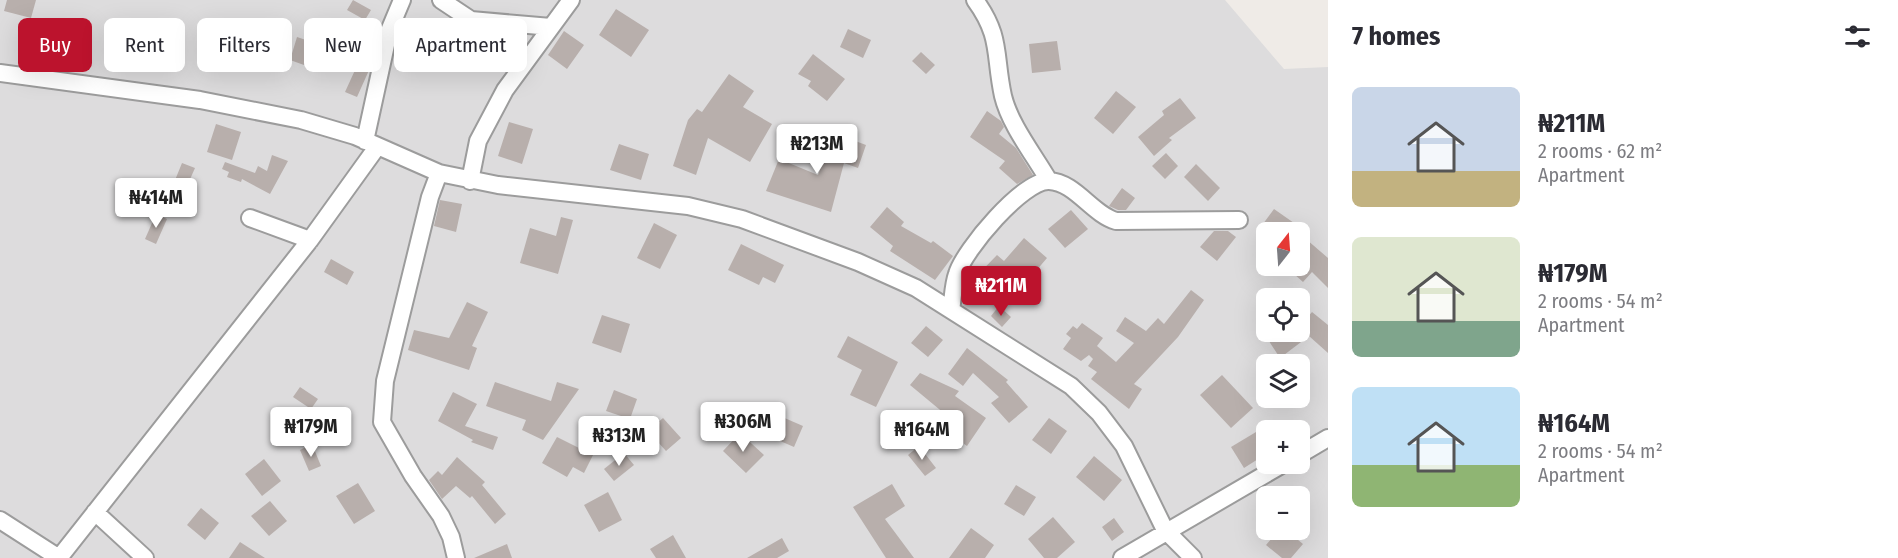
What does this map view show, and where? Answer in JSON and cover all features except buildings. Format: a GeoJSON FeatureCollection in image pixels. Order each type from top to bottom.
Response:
{"type":"FeatureCollection","features":[{"type":"Feature","properties":{"kind":"street"},"geometry":{"type":"LineString","coordinates":[[0,520],[59,558],[310,240],[371,144],[389,31],[402,0]]}},
{"type":"Feature","properties":{"kind":"street"},"geometry":{"type":"LineString","coordinates":[[441,0],[471,20],[551,27]]}},
{"type":"Feature","properties":{"kind":"street"},"geometry":{"type":"LineString","coordinates":[[470,181],[478,141],[505,90],[571,0]]}},
{"type":"Feature","properties":{"kind":"street"},"geometry":{"type":"LineString","coordinates":[[975,0],[987,17],[996,37],[1004,96],[1049,181]]}},
{"type":"Feature","properties":{"kind":"street"},"geometry":{"type":"LineString","coordinates":[[1,75],[201,100],[301,120],[371,144],[439,173],[470,181],[688,206],[742,219],[858,262],[916,288],[1071,386],[1098,413],[1124,446],[1165,530],[1192,558]]}},
{"type":"Feature","properties":{"kind":"street"},"geometry":{"type":"LineString","coordinates":[[439,173],[430,197],[385,381],[382,422],[413,476],[441,516],[451,537],[456,558]]}},
{"type":"Feature","properties":{"kind":"street"},"geometry":{"type":"LineString","coordinates":[[951,310],[957,273],[969,251],[1023,193],[1036,184],[1049,181],[1063,185],[1104,218],[1116,221],[1239,220]]}},
{"type":"Feature","properties":{"kind":"street"},"geometry":{"type":"LineString","coordinates":[[250,218],[310,240]]}},
{"type":"Feature","properties":{"kind":"street"},"geometry":{"type":"LineString","coordinates":[[1310,449],[1328,438]]}},
{"type":"Feature","properties":{"kind":"street"},"geometry":{"type":"LineString","coordinates":[[1122,558],[1165,530],[1265,474]]}},
{"type":"Feature","properties":{"kind":"street"},"geometry":{"type":"LineString","coordinates":[[95,512],[145,558]]}},
{"type":"Feature","properties":{"kind":"shaded area"},"geometry":{"type":"Polygon","coordinates":[[[0,0],[1225,0],[1284,69],[1328,67],[1328,558],[0,558],[0,0]]]}}]}
